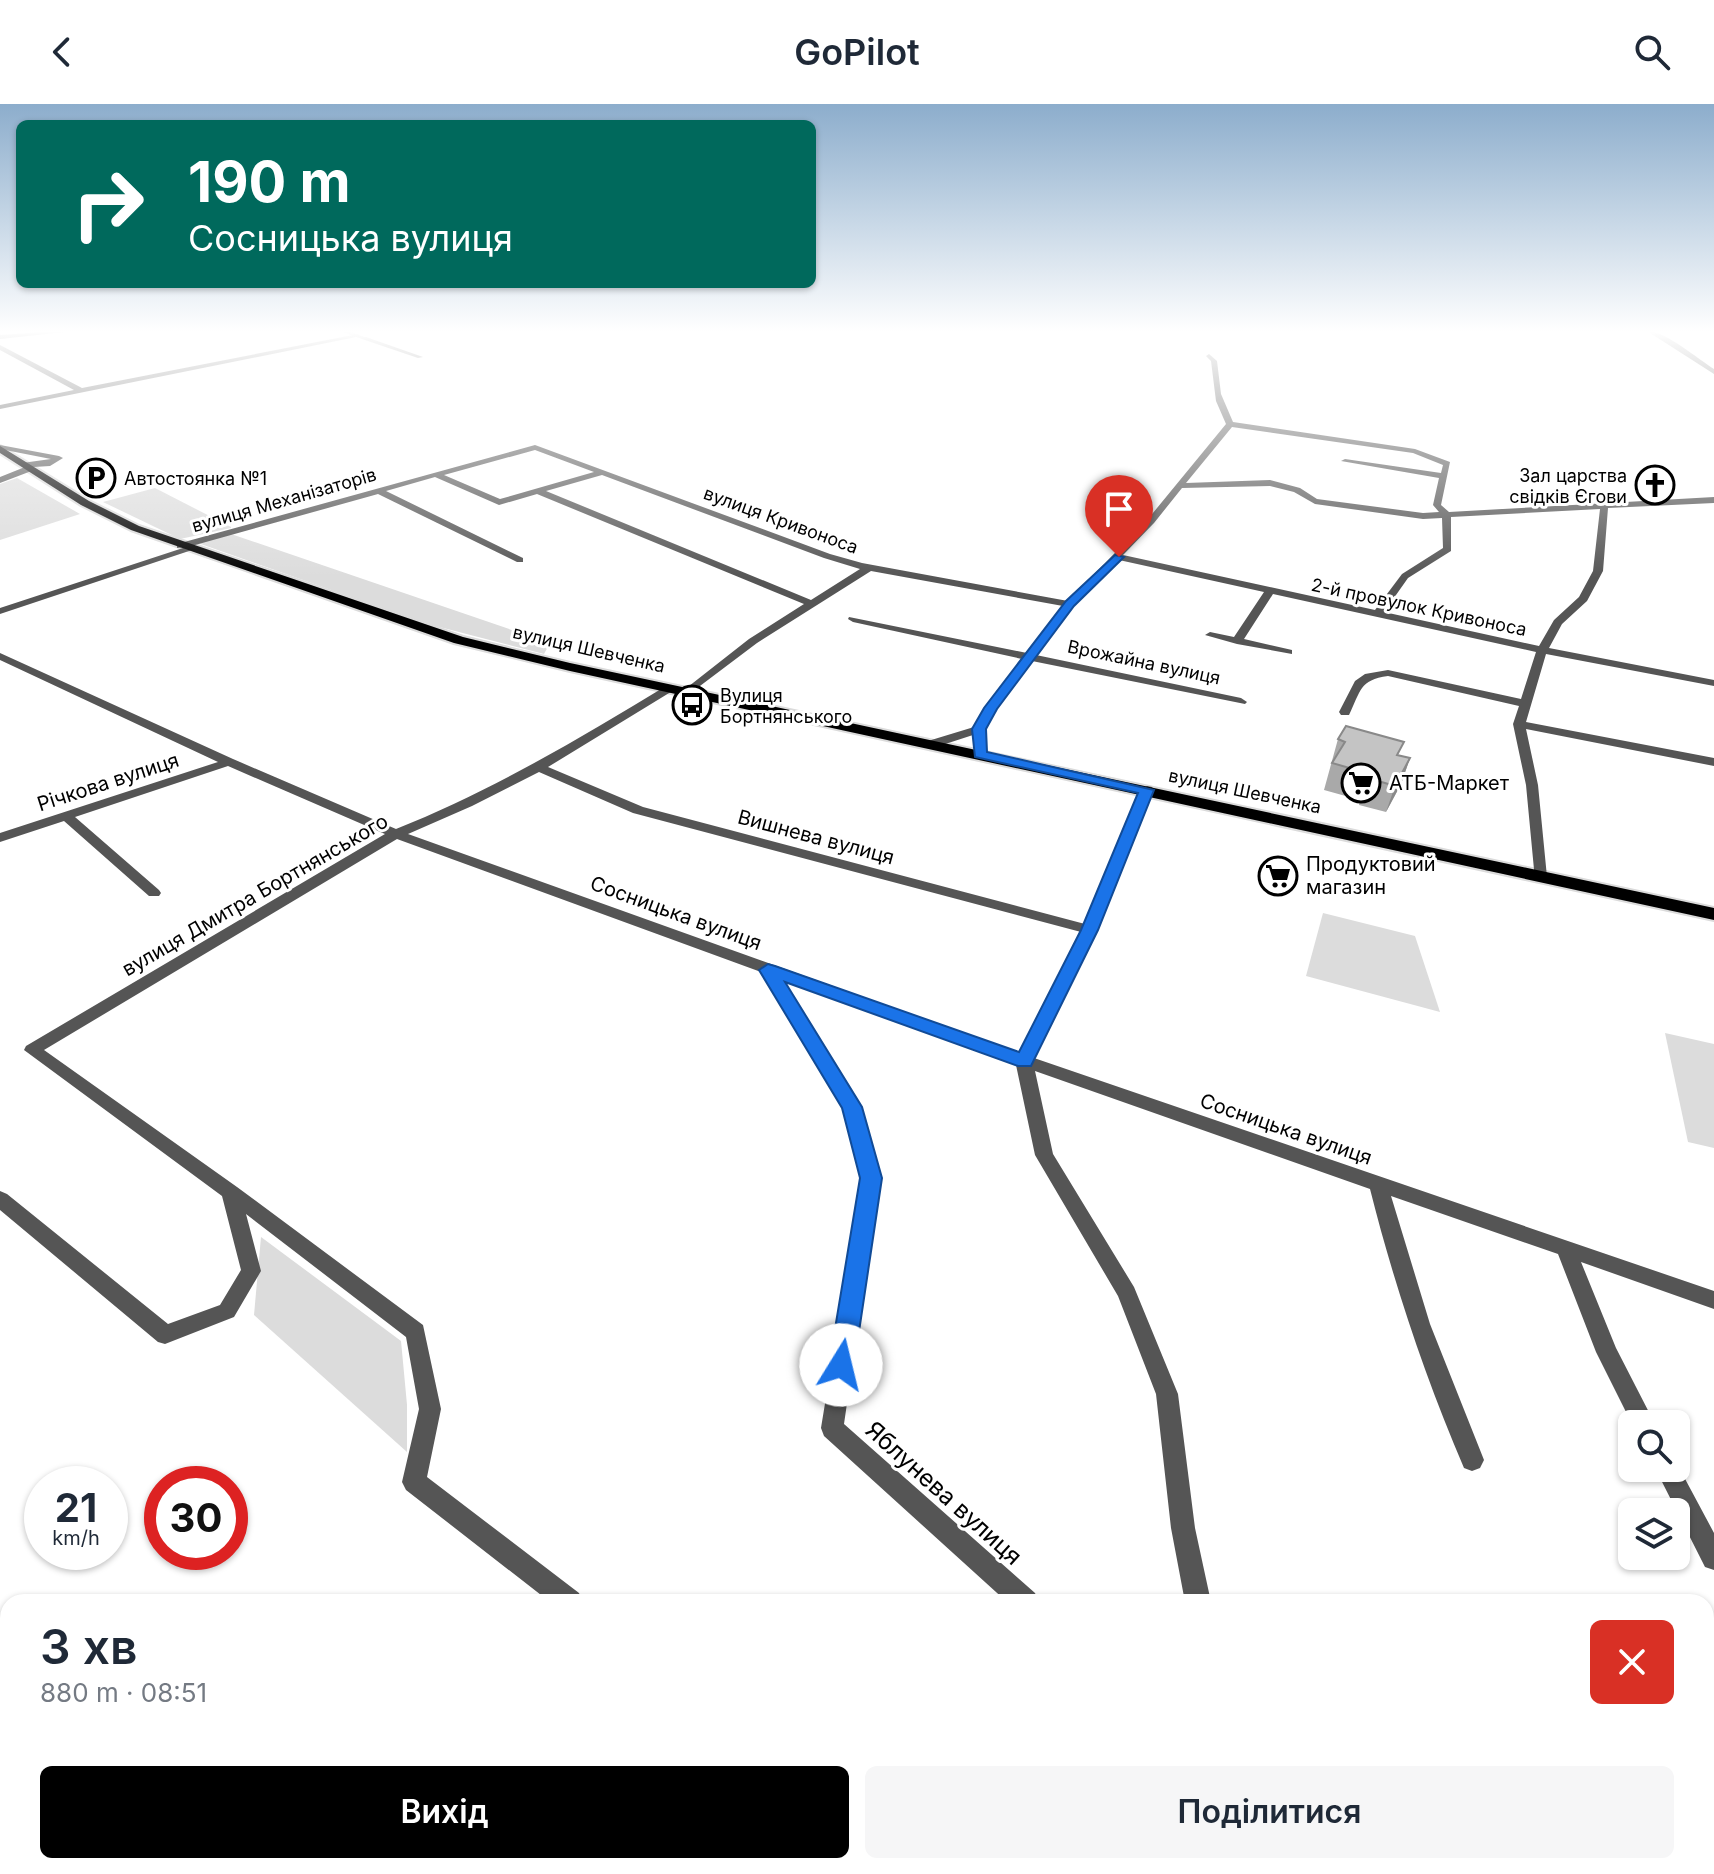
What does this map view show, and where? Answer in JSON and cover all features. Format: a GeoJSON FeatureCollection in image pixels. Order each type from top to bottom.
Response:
{"type":"FeatureCollection","features":[{"type":"Feature","properties":{"kind":"main road","name":"вулиця Шевченка"},"geometry":{"type":"LineString","coordinates":[[0,448],[85,503],[185,547],[459,640],[1714,914]]}},
{"type":"Feature","properties":{"kind":"street"},"geometry":{"type":"LineString","coordinates":[[1227,414],[1230,424]]}},
{"type":"Feature","properties":{"kind":"street"},"geometry":{"type":"LineString","coordinates":[[1230,424],[1415,451],[1447,464],[1437,505],[1446,514],[1448,549],[1405,576],[1378,614]]}},
{"type":"Feature","properties":{"kind":"street"},"geometry":{"type":"LineString","coordinates":[[980,754],[979,729],[990,708],[1070,604],[1119,557],[1230,424]]}},
{"type":"Feature","properties":{"kind":"street","name":"вулиця Кривоноса"},"geometry":{"type":"LineString","coordinates":[[535,447],[827,556],[870,567],[1070,604]]}},
{"type":"Feature","properties":{"kind":"street","name":"вулиця Механізаторів"},"geometry":{"type":"LineString","coordinates":[[0,611],[185,547],[535,447]]}},
{"type":"Feature","properties":{"kind":"street"},"geometry":{"type":"LineString","coordinates":[[0,448],[59,458],[0,480]]}},
{"type":"Feature","properties":{"kind":"street"},"geometry":{"type":"LineString","coordinates":[[1345,461],[1444,476]]}},
{"type":"Feature","properties":{"kind":"street"},"geometry":{"type":"LineString","coordinates":[[434,474],[499,502],[603,472]]}},
{"type":"Feature","properties":{"kind":"street"},"geometry":{"type":"LineString","coordinates":[[1179,486],[1270,483],[1297,490],[1315,501],[1423,516],[1714,500]]}},
{"type":"Feature","properties":{"kind":"street"},"geometry":{"type":"LineString","coordinates":[[377,490],[520,560]]}},
{"type":"Feature","properties":{"kind":"street"},"geometry":{"type":"LineString","coordinates":[[536,490],[809,603]]}},
{"type":"Feature","properties":{"kind":"street"},"geometry":{"type":"LineString","coordinates":[[1540,877],[1532,785],[1519,724],[1542,650],[1558,622],[1583,599],[1598,571],[1604,508]]}},
{"type":"Feature","properties":{"kind":"street","name":"2-й провулок Кривоноса"},"geometry":{"type":"LineString","coordinates":[[1119,557],[1542,650],[1714,683]]}},
{"type":"Feature","properties":{"kind":"street"},"geometry":{"type":"LineString","coordinates":[[688,692],[809,603],[870,567]]}},
{"type":"Feature","properties":{"kind":"street"},"geometry":{"type":"LineString","coordinates":[[1237,641],[1270,590]]}},
{"type":"Feature","properties":{"kind":"street","name":"Врожайна вулиця"},"geometry":{"type":"LineString","coordinates":[[853,619],[1241,702]]}},
{"type":"Feature","properties":{"kind":"street"},"geometry":{"type":"LineString","coordinates":[[1210,635],[1288,652]]}},
{"type":"Feature","properties":{"kind":"street","name":"Сосницька вулиця"},"geometry":{"type":"LineString","coordinates":[[0,656],[229,762],[396,834],[1024,1061],[1714,1300]]}},
{"type":"Feature","properties":{"kind":"street"},"geometry":{"type":"LineString","coordinates":[[1345,712],[1356,684],[1367,675],[1388,673],[1526,704]]}},
{"type":"Feature","properties":{"kind":"street","name":"вулиця Дмитра Бортнянського"},"geometry":{"type":"LineString","coordinates":[[230,1192],[32,1050],[396,834],[459,810],[670,688]]}},
{"type":"Feature","properties":{"kind":"street"},"geometry":{"type":"LineString","coordinates":[[1519,724],[1714,762]]}},
{"type":"Feature","properties":{"kind":"street"},"geometry":{"type":"LineString","coordinates":[[932,744],[979,729]]}},
{"type":"Feature","properties":{"kind":"street","name":"Річкова вулиця"},"geometry":{"type":"LineString","coordinates":[[0,838],[229,762]]}},
{"type":"Feature","properties":{"kind":"street","name":"Вишнева вулиця"},"geometry":{"type":"LineString","coordinates":[[538,767],[638,810],[1090,930]]}},
{"type":"Feature","properties":{"kind":"street"},"geometry":{"type":"LineString","coordinates":[[1147,790],[1090,930],[1024,1061],[1044,1155],[1127,1293],[1167,1394],[1183,1528],[1196,1594]]}},
{"type":"Feature","properties":{"kind":"street"},"geometry":{"type":"LineString","coordinates":[[67,817],[154,893]]}},
{"type":"Feature","properties":{"kind":"street","name":"Яблунева вулиця"},"geometry":{"type":"LineString","coordinates":[[768,970],[852,1107],[871,1178],[832,1428],[1017,1594]]}},
{"type":"Feature","properties":{"kind":"street"},"geometry":{"type":"LineString","coordinates":[[1379,1185],[1397,1258],[1438,1384],[1472,1460]]}},
{"type":"Feature","properties":{"kind":"street"},"geometry":{"type":"LineString","coordinates":[[0,1199],[165,1335],[227,1311],[251,1271],[230,1192]]}},
{"type":"Feature","properties":{"kind":"street"},"geometry":{"type":"LineString","coordinates":[[230,1192],[416,1332],[430,1409],[414,1482],[560,1594]]}},
{"type":"Feature","properties":{"kind":"street"},"geometry":{"type":"LineString","coordinates":[[1566,1250],[1607,1352],[1637,1410]]}},
{"type":"Feature","properties":{"kind":"street"},"geometry":{"type":"LineString","coordinates":[[1674,1482],[1714,1558]]}},
{"type":"Feature","properties":{"kind":"shaded area"},"geometry":{"type":"Polygon","coordinates":[[[17,478],[80,514],[0,540],[0,484],[17,478]]]}},
{"type":"Feature","properties":{"kind":"shaded area"},"geometry":{"type":"Polygon","coordinates":[[[155,488],[231,528],[180,539],[103,502],[155,488]]]}},
{"type":"Feature","properties":{"kind":"shaded area"},"geometry":{"type":"Polygon","coordinates":[[[231,534],[550,643],[544,654],[428,624],[198,543],[231,534]]]}},
{"type":"Feature","properties":{"kind":"shaded area"},"geometry":{"type":"Polygon","coordinates":[[[1323,913],[1415,936],[1440,1012],[1306,976],[1323,913]]]}},
{"type":"Feature","properties":{"kind":"shaded area"},"geometry":{"type":"Polygon","coordinates":[[[1665,1033],[1714,1044],[1714,1148],[1688,1142],[1665,1033]]]}},
{"type":"Feature","properties":{"kind":"shaded area"},"geometry":{"type":"Polygon","coordinates":[[[261,1237],[401,1341],[407,1405],[407,1452],[254,1315],[261,1237]]]}},
{"type":"Feature","properties":{"kind":"building"},"geometry":{"type":"Polygon","coordinates":[[[1346,726],[1404,742],[1397,755],[1410,758],[1395,786],[1368,778],[1370,774],[1332,763],[1345,742],[1338,739],[1346,726]]]}},
{"type":"Feature","properties":{"kind":"place","name":"Автостоянка №1"},"geometry":{"type":"Point","coordinates":[96,478]}},
{"type":"Feature","properties":{"kind":"place","name":"Зал царства свідків Єгови"},"geometry":{"type":"Point","coordinates":[1655,485]}},
{"type":"Feature","properties":{"kind":"place","name":"Вулиця Бортнянського"},"geometry":{"type":"Point","coordinates":[692,705]}},
{"type":"Feature","properties":{"kind":"place","name":"АТБ-Маркет"},"geometry":{"type":"Point","coordinates":[1361,783]}},
{"type":"Feature","properties":{"kind":"place","name":"Продуктовий магазин"},"geometry":{"type":"Point","coordinates":[1278,876]}},
{"type":"Feature","properties":{"kind":"route"},"geometry":{"type":"LineString","coordinates":[[841,1365],[871,1178],[852,1107],[768,970],[1024,1061],[1090,930],[1147,790],[980,754],[979,729],[990,708],[1070,604],[1119,557]]}}]}
